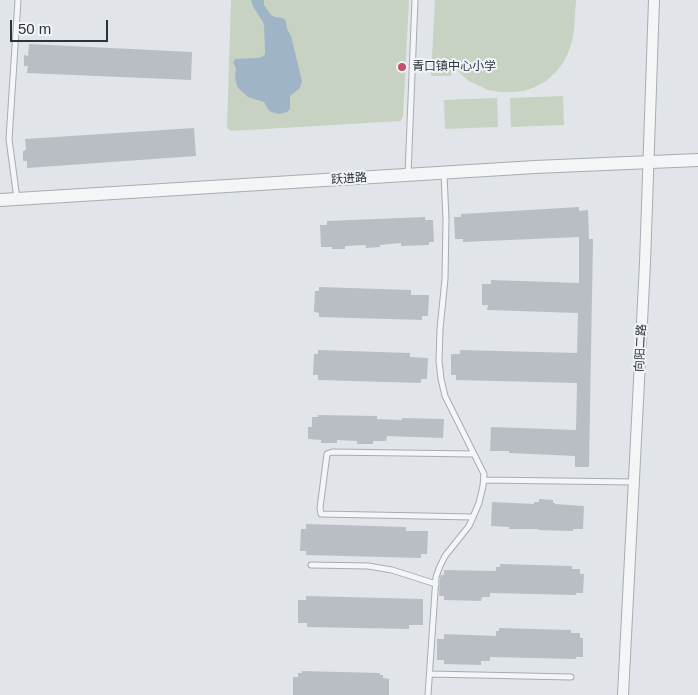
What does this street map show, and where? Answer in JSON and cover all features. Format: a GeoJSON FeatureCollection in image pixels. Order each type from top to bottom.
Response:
{"type":"FeatureCollection","features":[{"type":"Feature","properties":{"kind":"street","name":"向阳二路"},"geometry":{"type":"LineString","coordinates":[[623,695],[645,264],[654,0]]}},
{"type":"Feature","properties":{"kind":"street","name":"跃进路"},"geometry":{"type":"LineString","coordinates":[[0,200],[408,175],[698,160]]}},
{"type":"Feature","properties":{"kind":"lane"},"geometry":{"type":"LineString","coordinates":[[17,200],[9,139],[18,0]]}},
{"type":"Feature","properties":{"kind":"lane"},"geometry":{"type":"LineString","coordinates":[[408,175],[415,0]]}},
{"type":"Feature","properties":{"kind":"lane"},"geometry":{"type":"LineString","coordinates":[[428,695],[436,584],[440,566],[445,556],[469,526],[479,503],[484,480],[484,474],[445,396],[440,379],[440,337],[445,279],[446,220],[444,173]]}},
{"type":"Feature","properties":{"kind":"lane"},"geometry":{"type":"LineString","coordinates":[[473,517],[321,514],[320,508],[327,454],[332,452],[474,454]]}},
{"type":"Feature","properties":{"kind":"lane"},"geometry":{"type":"LineString","coordinates":[[484,480],[634,482]]}},
{"type":"Feature","properties":{"kind":"lane"},"geometry":{"type":"LineString","coordinates":[[311,566],[368,566],[392,570],[436,584]]}},
{"type":"Feature","properties":{"kind":"lane"},"geometry":{"type":"LineString","coordinates":[[430,674],[571,677]]}},
{"type":"Feature","properties":{"kind":"green space"},"geometry":{"type":"Polygon","coordinates":[[[231,0],[409,0],[403,116],[401,121],[231,131],[227,128],[231,0]]]}},
{"type":"Feature","properties":{"kind":"green space"},"geometry":{"type":"Polygon","coordinates":[[[435,0],[576,0],[574,30],[568,53],[563,63],[546,81],[524,91],[500,92],[488,90],[469,81],[452,65],[451,76],[431,76],[435,0]]]}},
{"type":"Feature","properties":{"kind":"green space"},"geometry":{"type":"Polygon","coordinates":[[[563,96],[564,125],[511,127],[510,98],[563,96]]]}},
{"type":"Feature","properties":{"kind":"green space"},"geometry":{"type":"Polygon","coordinates":[[[497,98],[498,127],[445,129],[444,100],[497,98]]]}},
{"type":"Feature","properties":{"kind":"water"},"geometry":{"type":"Polygon","coordinates":[[[251,0],[264,0],[264,5],[271,15],[283,18],[286,21],[287,29],[291,36],[302,81],[300,88],[290,96],[290,109],[287,112],[279,114],[271,112],[264,102],[248,97],[237,86],[235,78],[236,68],[233,63],[235,59],[258,58],[265,54],[263,22],[251,0]]]}},
{"type":"Feature","properties":{"kind":"building"},"geometry":{"type":"Polygon","coordinates":[[[29,44],[192,52],[191,80],[27,73],[28,66],[24,66],[24,55],[28,56],[29,44]]]}},
{"type":"Feature","properties":{"kind":"building"},"geometry":{"type":"Polygon","coordinates":[[[194,128],[196,156],[27,168],[27,161],[23,161],[23,151],[26,150],[25,139],[194,128]]]}},
{"type":"Feature","properties":{"kind":"building"},"geometry":{"type":"Polygon","coordinates":[[[579,207],[579,211],[588,210],[589,239],[593,239],[589,467],[575,467],[575,456],[490,451],[491,427],[576,430],[577,383],[456,380],[456,375],[451,375],[451,354],[460,354],[460,350],[577,353],[578,313],[487,310],[488,305],[482,305],[482,284],[491,284],[491,280],[579,283],[579,237],[463,242],[463,239],[455,239],[454,217],[461,217],[461,214],[579,207]]]}},
{"type":"Feature","properties":{"kind":"building"},"geometry":{"type":"Polygon","coordinates":[[[425,217],[425,220],[433,220],[434,242],[429,242],[429,245],[401,246],[401,243],[366,248],[366,245],[345,246],[345,249],[321,247],[320,225],[327,225],[327,221],[425,217]]]}},
{"type":"Feature","properties":{"kind":"building"},"geometry":{"type":"Polygon","coordinates":[[[319,287],[411,290],[411,295],[429,295],[428,316],[422,316],[422,320],[319,317],[319,313],[314,312],[315,291],[319,291],[319,287]]]}},
{"type":"Feature","properties":{"kind":"building"},"geometry":{"type":"Polygon","coordinates":[[[318,350],[410,353],[410,357],[428,358],[427,379],[421,379],[421,383],[318,380],[318,375],[313,375],[314,354],[318,354],[318,350]]]}},
{"type":"Feature","properties":{"kind":"building"},"geometry":{"type":"Polygon","coordinates":[[[318,415],[377,416],[377,419],[402,420],[402,418],[444,419],[443,438],[387,436],[386,441],[373,441],[373,444],[357,444],[357,441],[337,440],[337,443],[321,443],[321,440],[308,439],[308,427],[312,427],[312,417],[318,417],[318,415]]]}},
{"type":"Feature","properties":{"kind":"building"},"geometry":{"type":"Polygon","coordinates":[[[539,499],[553,500],[555,504],[584,506],[583,529],[573,529],[573,531],[538,530],[491,526],[492,502],[534,504],[534,502],[539,502],[539,499]]]}},
{"type":"Feature","properties":{"kind":"building"},"geometry":{"type":"Polygon","coordinates":[[[306,524],[406,527],[406,531],[428,531],[427,554],[421,554],[421,558],[306,555],[306,551],[300,551],[301,529],[306,529],[306,524]]]}},
{"type":"Feature","properties":{"kind":"building"},"geometry":{"type":"Polygon","coordinates":[[[500,564],[572,566],[572,569],[580,569],[580,574],[584,574],[583,593],[576,593],[576,595],[490,593],[490,597],[482,597],[481,601],[444,600],[444,596],[439,596],[440,578],[441,575],[444,575],[444,570],[496,571],[496,567],[500,567],[500,564]]]}},
{"type":"Feature","properties":{"kind":"building"},"geometry":{"type":"Polygon","coordinates":[[[306,596],[423,599],[423,625],[409,625],[409,629],[307,627],[307,623],[298,623],[298,600],[306,600],[306,596]]]}},
{"type":"Feature","properties":{"kind":"building"},"geometry":{"type":"Polygon","coordinates":[[[499,628],[571,630],[571,633],[580,633],[580,638],[583,638],[583,657],[576,657],[576,659],[490,657],[490,661],[481,661],[481,665],[444,664],[444,660],[437,660],[437,639],[444,639],[444,634],[496,636],[496,631],[499,631],[499,628]]]}},
{"type":"Feature","properties":{"kind":"building"},"geometry":{"type":"Polygon","coordinates":[[[302,671],[380,673],[380,675],[383,675],[383,678],[389,679],[389,695],[293,695],[293,677],[298,677],[298,673],[302,673],[302,671]]]}},
{"type":"Feature","properties":{"kind":"place","name":"青口镇中心小学"},"geometry":{"type":"Point","coordinates":[402,67]}}]}
